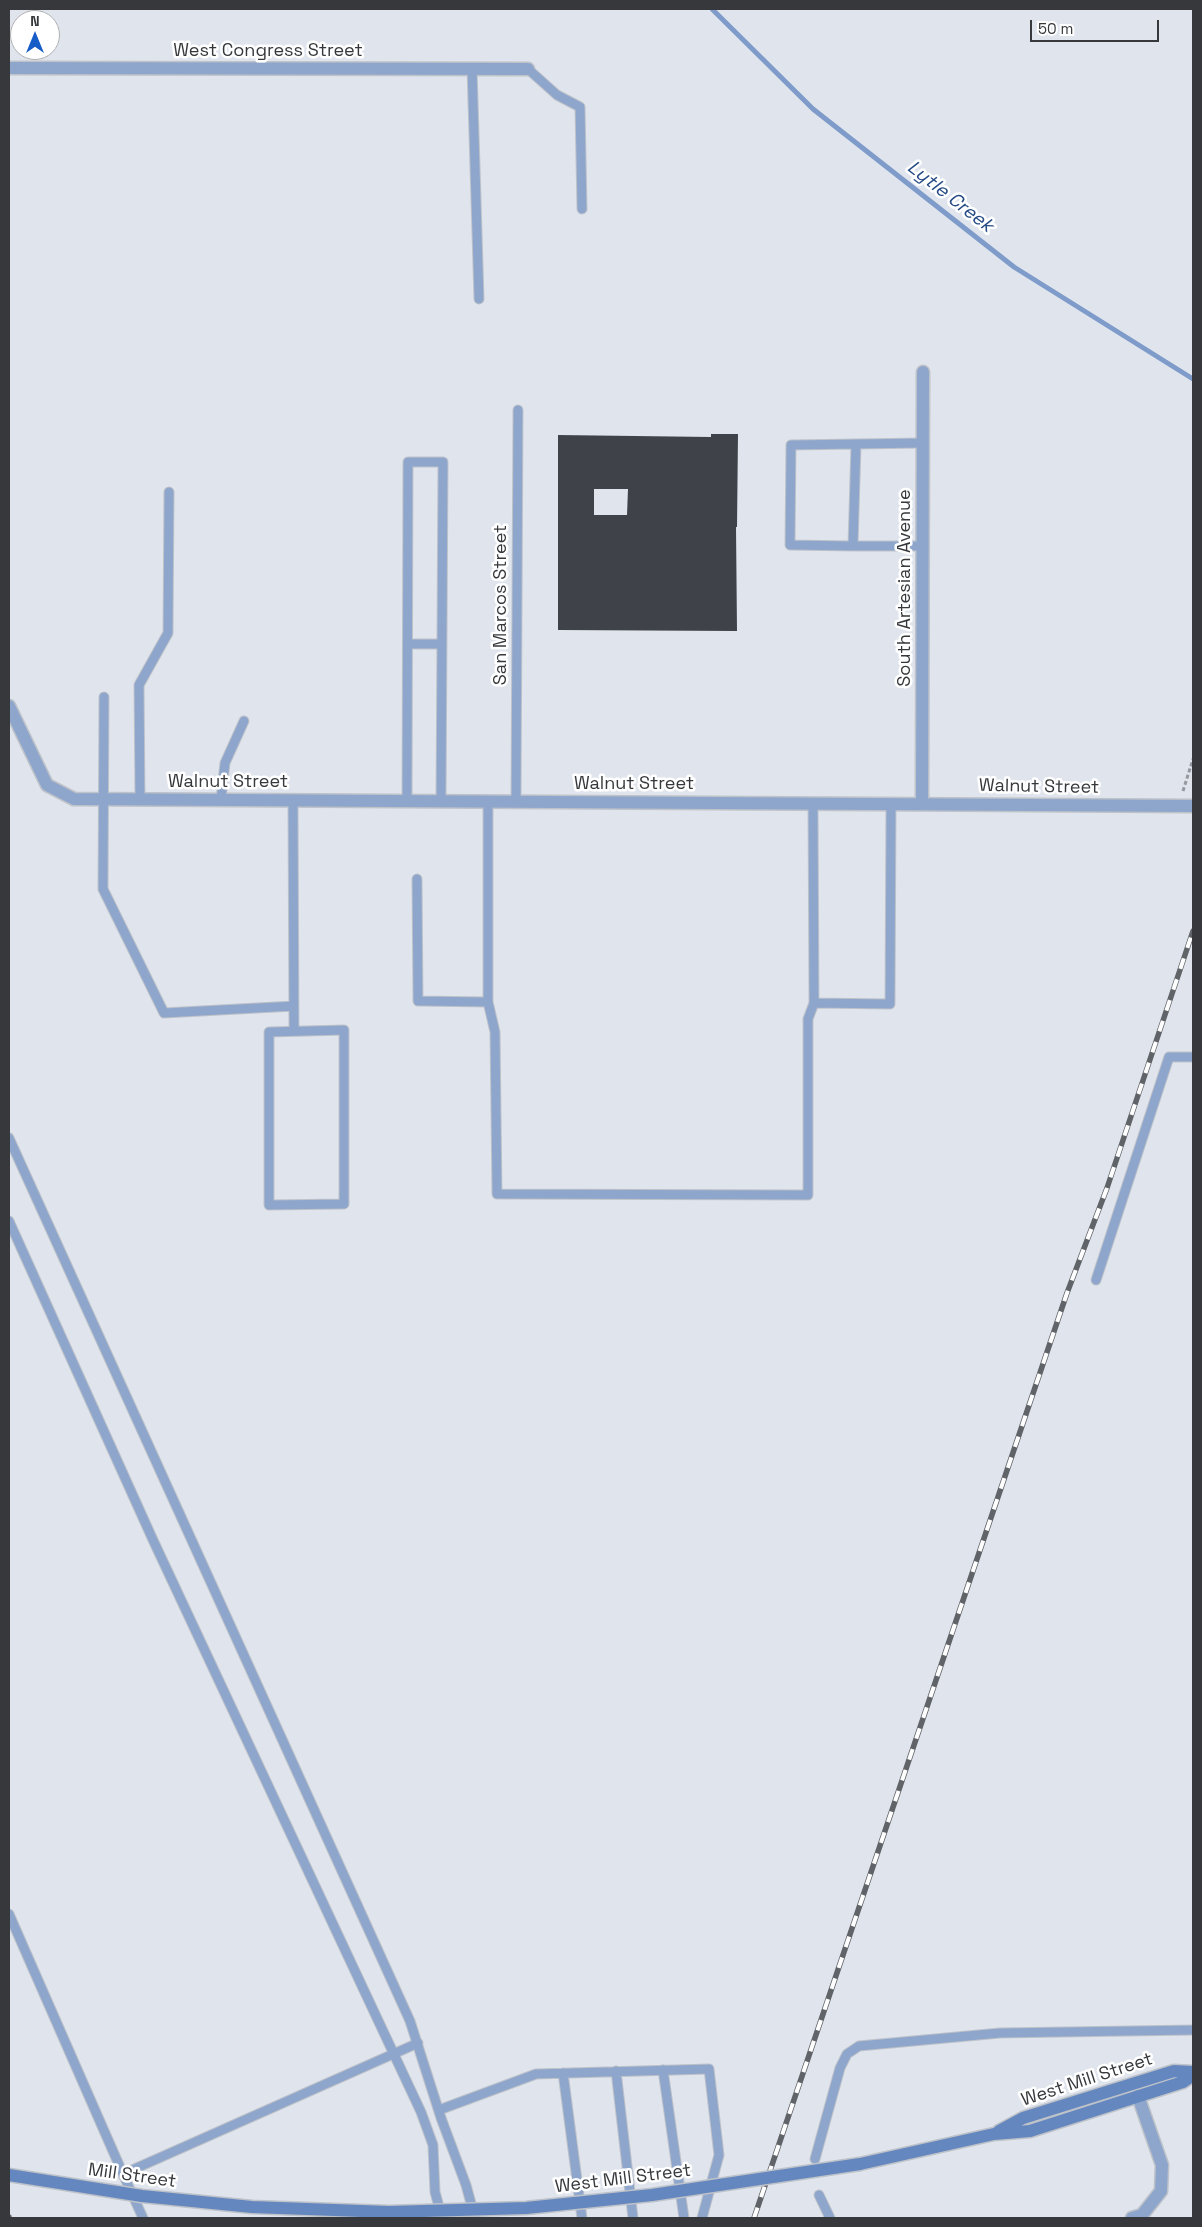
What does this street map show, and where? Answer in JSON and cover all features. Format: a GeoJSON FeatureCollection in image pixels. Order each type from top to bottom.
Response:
{"type":"FeatureCollection","features":[{"type":"Feature","properties":{"kind":"main road","name":"West Mill Street"},"geometry":{"type":"LineString","coordinates":[[994,2134],[1023,2118],[1130,2084],[1174,2071],[1193,2074]]}},
{"type":"Feature","properties":{"kind":"main road","name":"West Mill Street"},"geometry":{"type":"LineString","coordinates":[[252,2207],[388,2212],[526,2208],[652,2195],[860,2164],[994,2134],[1030,2131],[1183,2082],[1193,2074]]}},
{"type":"Feature","properties":{"kind":"main road","name":"Mill Street"},"geometry":{"type":"LineString","coordinates":[[9,2175],[142,2196],[252,2207]]}},
{"type":"Feature","properties":{"kind":"street","name":"West Congress Street"},"geometry":{"type":"LineString","coordinates":[[9,68],[528,69]]}},
{"type":"Feature","properties":{"kind":"street","name":"South Artesian Avenue"},"geometry":{"type":"LineString","coordinates":[[922,804],[923,372]]}},
{"type":"Feature","properties":{"kind":"street","name":"Walnut Street"},"geometry":{"type":"LineString","coordinates":[[9,706],[47,785],[74,799],[1193,806]]}},
{"type":"Feature","properties":{"kind":"street"},"geometry":{"type":"LineString","coordinates":[[1132,2218],[1142,2215],[1161,2191],[1162,2165],[1138,2096]]}},
{"type":"Feature","properties":{"kind":"lane"},"geometry":{"type":"LineString","coordinates":[[472,68],[479,299]]}},
{"type":"Feature","properties":{"kind":"lane"},"geometry":{"type":"LineString","coordinates":[[528,69],[557,94],[580,107],[582,208]]}},
{"type":"Feature","properties":{"kind":"lane","name":"San Marcos Street"},"geometry":{"type":"LineString","coordinates":[[516,801],[518,410]]}},
{"type":"Feature","properties":{"kind":"lane"},"geometry":{"type":"LineString","coordinates":[[923,443],[791,445],[790,545],[923,546]]}},
{"type":"Feature","properties":{"kind":"lane"},"geometry":{"type":"LineString","coordinates":[[854,546],[856,444]]}},
{"type":"Feature","properties":{"kind":"lane"},"geometry":{"type":"LineString","coordinates":[[407,801],[408,462],[443,462],[441,801]]}},
{"type":"Feature","properties":{"kind":"lane"},"geometry":{"type":"LineString","coordinates":[[140,799],[139,685],[168,633],[169,492]]}},
{"type":"Feature","properties":{"kind":"lane"},"geometry":{"type":"LineString","coordinates":[[408,644],[442,644]]}},
{"type":"Feature","properties":{"kind":"lane"},"geometry":{"type":"LineString","coordinates":[[104,697],[103,889],[164,1013],[294,1006]]}},
{"type":"Feature","properties":{"kind":"lane"},"geometry":{"type":"LineString","coordinates":[[220,800],[225,763],[244,721]]}},
{"type":"Feature","properties":{"kind":"lane"},"geometry":{"type":"LineString","coordinates":[[294,800],[294,1031]]}},
{"type":"Feature","properties":{"kind":"lane"},"geometry":{"type":"LineString","coordinates":[[488,801],[488,1002],[495,1032],[497,1194],[808,1195],[808,1019],[814,1003],[813,803]]}},
{"type":"Feature","properties":{"kind":"lane"},"geometry":{"type":"LineString","coordinates":[[814,1003],[890,1004],[891,804]]}},
{"type":"Feature","properties":{"kind":"lane"},"geometry":{"type":"LineString","coordinates":[[417,879],[418,1001],[488,1002]]}},
{"type":"Feature","properties":{"kind":"lane"},"geometry":{"type":"LineString","coordinates":[[344,1030],[344,1204],[269,1205],[269,1032],[294,1031],[344,1030]]}},
{"type":"Feature","properties":{"kind":"lane"},"geometry":{"type":"LineString","coordinates":[[1096,1280],[1169,1057],[1193,1057]]}},
{"type":"Feature","properties":{"kind":"lane"},"geometry":{"type":"LineString","coordinates":[[9,1138],[410,2020],[466,2185],[475,2218]]}},
{"type":"Feature","properties":{"kind":"lane"},"geometry":{"type":"LineString","coordinates":[[9,1221],[153,1540],[280,1813],[396,2053],[433,2146],[436,2192],[442,2218]]}},
{"type":"Feature","properties":{"kind":"lane"},"geometry":{"type":"LineString","coordinates":[[9,1914],[143,2218]]}},
{"type":"Feature","properties":{"kind":"lane"},"geometry":{"type":"LineString","coordinates":[[815,2160],[840,2068],[847,2054],[859,2046],[1000,2034],[1193,2030]]}},
{"type":"Feature","properties":{"kind":"lane"},"geometry":{"type":"LineString","coordinates":[[123,2174],[418,2043]]}},
{"type":"Feature","properties":{"kind":"lane"},"geometry":{"type":"LineString","coordinates":[[439,2110],[536,2074],[709,2069],[719,2155],[702,2218]]}},
{"type":"Feature","properties":{"kind":"lane"},"geometry":{"type":"LineString","coordinates":[[663,2070],[684,2218]]}},
{"type":"Feature","properties":{"kind":"lane"},"geometry":{"type":"LineString","coordinates":[[616,2071],[633,2218]]}},
{"type":"Feature","properties":{"kind":"lane"},"geometry":{"type":"LineString","coordinates":[[562,2073],[582,2218]]}},
{"type":"Feature","properties":{"kind":"lane"},"geometry":{"type":"LineString","coordinates":[[819,2195],[830,2218]]}},
{"type":"Feature","properties":{"kind":"path"},"geometry":{"type":"LineString","coordinates":[[1178,806],[1193,759]]}},
{"type":"Feature","properties":{"kind":"building"},"geometry":{"type":"Polygon","coordinates":[[[711,434],[738,434],[736,527],[737,631],[558,630],[558,435],[711,437],[711,434]],[[594,489],[594,515],[627,515],[628,489],[594,489]]]}},
{"type":"Feature","properties":{"kind":"waterway","name":"Lytle Creek"},"geometry":{"type":"LineString","coordinates":[[712,9],[813,109],[1014,267],[1193,379]]}},
{"type":"Feature","properties":{"kind":"railway"},"geometry":{"type":"LineString","coordinates":[[754,2218],[1067,1293],[1107,1188],[1193,931]]}}]}
